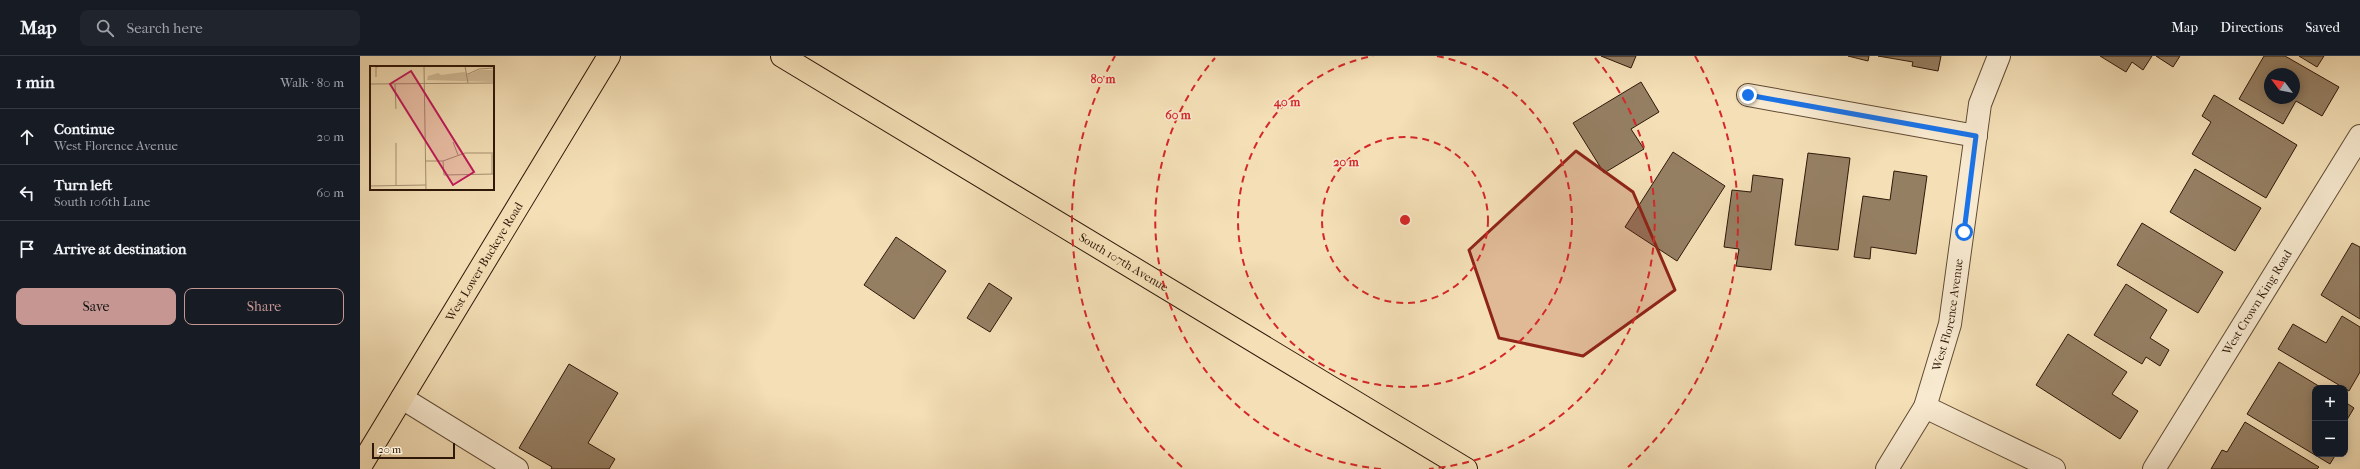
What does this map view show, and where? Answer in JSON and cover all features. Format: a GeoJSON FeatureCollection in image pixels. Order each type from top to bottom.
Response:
{"type":"FeatureCollection","features":[{"type":"Feature","properties":{"kind":"main road","name":"West Lower Buckeye Road"},"geometry":{"type":"LineString","coordinates":[[360,467],[609,56]]}},
{"type":"Feature","properties":{"kind":"main road","name":"South 107th Avenue"},"geometry":{"type":"LineString","coordinates":[[782,56],[1466,469]]}},
{"type":"Feature","properties":{"kind":"street","name":"West Florence Avenue"},"geometry":{"type":"LineString","coordinates":[[1887,469],[1925,407],[1950,324],[1980,104],[1999,56]]}},
{"type":"Feature","properties":{"kind":"street"},"geometry":{"type":"LineString","coordinates":[[1748,95],[1976,136]]}},
{"type":"Feature","properties":{"kind":"street","name":"West Crown King Road"},"geometry":{"type":"LineString","coordinates":[[2154,469],[2360,136]]}},
{"type":"Feature","properties":{"kind":"street"},"geometry":{"type":"LineString","coordinates":[[402,398],[517,469]]}},
{"type":"Feature","properties":{"kind":"street"},"geometry":{"type":"LineString","coordinates":[[1925,407],[2054,469]]}},
{"type":"Feature","properties":{"kind":"highlighted area"},"geometry":{"type":"Polygon","coordinates":[[[1576,151],[1633,192],[1675,290],[1583,356],[1499,338],[1469,250],[1576,151]]]}},
{"type":"Feature","properties":{"kind":"building"},"geometry":{"type":"Polygon","coordinates":[[[1601,56],[1636,56],[1631,68],[1601,56]]]}},
{"type":"Feature","properties":{"kind":"building"},"geometry":{"type":"Polygon","coordinates":[[[1848,56],[1869,56],[1868,61],[1848,56]]]}},
{"type":"Feature","properties":{"kind":"building"},"geometry":{"type":"Polygon","coordinates":[[[1878,56],[1941,56],[1938,71],[1912,66],[1913,62],[1878,56]]]}},
{"type":"Feature","properties":{"kind":"building"},"geometry":{"type":"Polygon","coordinates":[[[2100,56],[2152,56],[2143,70],[2132,62],[2126,72],[2100,56]]]}},
{"type":"Feature","properties":{"kind":"building"},"geometry":{"type":"Polygon","coordinates":[[[2156,56],[2180,56],[2173,67],[2156,56]]]}},
{"type":"Feature","properties":{"kind":"building"},"geometry":{"type":"Polygon","coordinates":[[[2264,56],[2285,56],[2339,87],[2322,116],[2300,103],[2300,68],[2264,68],[2264,104],[2294,104],[2283,124],[2239,99],[2264,56]]]}},
{"type":"Feature","properties":{"kind":"building"},"geometry":{"type":"Polygon","coordinates":[[[2299,56],[2324,56],[2317,67],[2299,56]]]}},
{"type":"Feature","properties":{"kind":"building"},"geometry":{"type":"Polygon","coordinates":[[[1641,82],[1659,112],[1631,129],[1644,149],[1604,173],[1573,123],[1641,82]]]}},
{"type":"Feature","properties":{"kind":"building"},"geometry":{"type":"Polygon","coordinates":[[[2214,95],[2297,145],[2266,198],[2192,154],[2211,122],[2202,116],[2214,95]]]}},
{"type":"Feature","properties":{"kind":"building"},"geometry":{"type":"Polygon","coordinates":[[[1673,152],[1725,186],[1677,261],[1625,227],[1673,152]]]}},
{"type":"Feature","properties":{"kind":"building"},"geometry":{"type":"Polygon","coordinates":[[[1808,153],[1850,158],[1838,250],[1795,245],[1808,153]]]}},
{"type":"Feature","properties":{"kind":"building"},"geometry":{"type":"Polygon","coordinates":[[[2195,169],[2261,208],[2235,251],[2170,212],[2195,169]]]}},
{"type":"Feature","properties":{"kind":"building"},"geometry":{"type":"Polygon","coordinates":[[[1894,171],[1927,176],[1916,254],[1871,247],[1870,259],[1854,257],[1863,196],[1890,200],[1894,171]]]}},
{"type":"Feature","properties":{"kind":"building"},"geometry":{"type":"Polygon","coordinates":[[[1753,175],[1783,179],[1771,270],[1736,266],[1739,249],[1724,247],[1732,190],[1751,192],[1753,175]]]}},
{"type":"Feature","properties":{"kind":"building"},"geometry":{"type":"Polygon","coordinates":[[[2142,223],[2223,272],[2198,313],[2117,265],[2142,223]]]}},
{"type":"Feature","properties":{"kind":"building"},"geometry":{"type":"Polygon","coordinates":[[[896,237],[946,271],[914,319],[864,285],[896,237]]]}},
{"type":"Feature","properties":{"kind":"building"},"geometry":{"type":"Polygon","coordinates":[[[2352,243],[2360,247],[2360,319],[2321,295],[2352,243]]]}},
{"type":"Feature","properties":{"kind":"building"},"geometry":{"type":"Polygon","coordinates":[[[989,283],[1012,298],[990,332],[967,318],[989,283]]]}},
{"type":"Feature","properties":{"kind":"building"},"geometry":{"type":"Polygon","coordinates":[[[2126,284],[2167,310],[2150,338],[2169,350],[2160,366],[2146,357],[2142,364],[2094,335],[2126,284]]]}},
{"type":"Feature","properties":{"kind":"building"},"geometry":{"type":"Polygon","coordinates":[[[2342,316],[2360,327],[2360,372],[2349,391],[2348,385],[2339,385],[2278,349],[2293,324],[2326,343],[2342,316]]]}},
{"type":"Feature","properties":{"kind":"building"},"geometry":{"type":"Polygon","coordinates":[[[2068,334],[2127,372],[2112,394],[2138,411],[2120,439],[2036,385],[2068,334]]]}},
{"type":"Feature","properties":{"kind":"building"},"geometry":{"type":"Polygon","coordinates":[[[2279,362],[2317,385],[2312,385],[2312,453],[2247,414],[2279,362]]]}},
{"type":"Feature","properties":{"kind":"building"},"geometry":{"type":"Polygon","coordinates":[[[569,364],[618,393],[588,443],[615,459],[609,469],[551,469],[552,467],[519,448],[569,364]]]}},
{"type":"Feature","properties":{"kind":"building"},"geometry":{"type":"Polygon","coordinates":[[[2348,404],[2354,408],[2348,418],[2348,404]]]}},
{"type":"Feature","properties":{"kind":"building"},"geometry":{"type":"Polygon","coordinates":[[[2245,422],[2319,467],[2317,469],[2211,469],[2222,450],[2227,452],[2245,422]]]}},
{"type":"Feature","properties":{"kind":"building"},"geometry":{"type":"Polygon","coordinates":[[[2318,457],[2334,457],[2330,464],[2318,457]]]}},
{"type":"Feature","properties":{"kind":"route"},"geometry":{"type":"LineString","coordinates":[[1748,95],[1976,136],[1964,232]]}}]}
